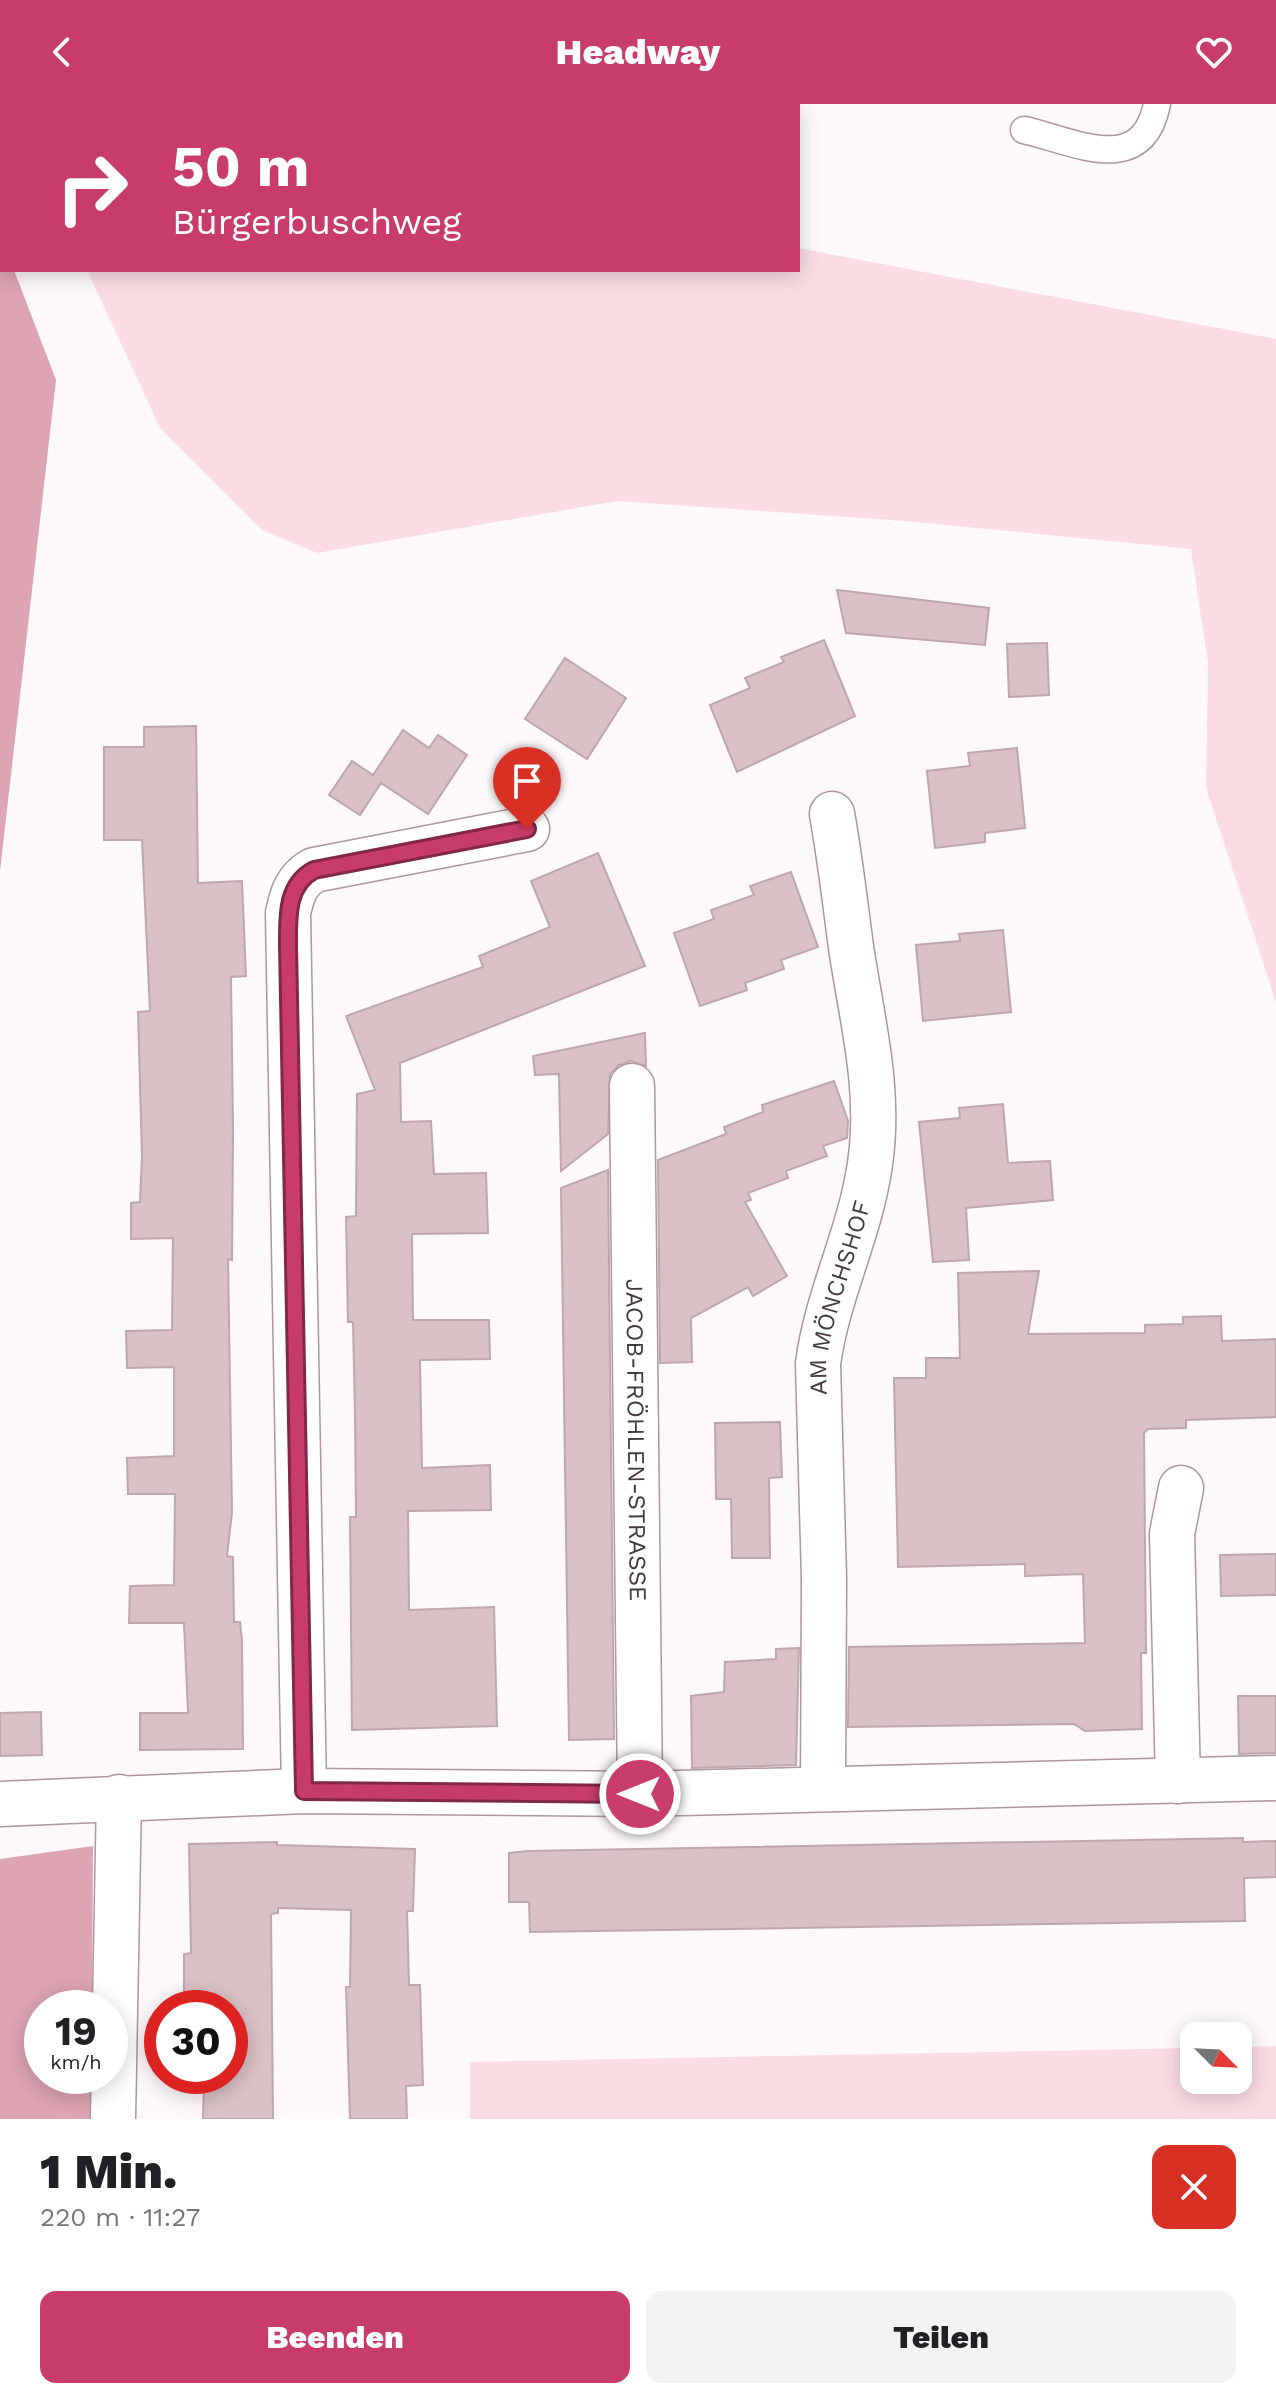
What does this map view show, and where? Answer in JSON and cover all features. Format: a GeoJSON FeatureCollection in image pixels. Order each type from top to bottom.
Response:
{"type":"FeatureCollection","features":[{"type":"Feature","properties":{"kind":"street","name":"AM MÖNCHSHOF"},"geometry":{"type":"LineString","coordinates":[[823,1787],[824,1579],[818,1364],[822,1329],[835,1284],[862,1214],[875,1130],[871,1055],[832,814]]}},
{"type":"Feature","properties":{"kind":"street"},"geometry":{"type":"LineString","coordinates":[[304,1791],[288,945],[291,899],[304,876],[314,870],[527,829]]}},
{"type":"Feature","properties":{"kind":"street","name":"JACOB-FRÖHLEN-STRASSE"},"geometry":{"type":"LineString","coordinates":[[632,1086],[640,1794]]}},
{"type":"Feature","properties":{"kind":"street"},"geometry":{"type":"LineString","coordinates":[[1178,1781],[1172,1534],[1181,1488]]}},
{"type":"Feature","properties":{"kind":"street"},"geometry":{"type":"LineString","coordinates":[[0,1804],[304,1791],[640,1794],[1276,1778]]}},
{"type":"Feature","properties":{"kind":"street"},"geometry":{"type":"LineString","coordinates":[[113,2119],[119,1797]]}},
{"type":"Feature","properties":{"kind":"lane"},"geometry":{"type":"LineString","coordinates":[[1024,130],[1117,152],[1140,141],[1153,124],[1157,104]]}},
{"type":"Feature","properties":{"kind":"shaded area"},"geometry":{"type":"Polygon","coordinates":[[[800,248],[1276,339],[1276,1002],[1206,788],[1208,663],[1191,549],[905,521],[617,501],[317,553],[262,530],[160,428],[88,272],[800,272],[800,248]]]}},
{"type":"Feature","properties":{"kind":"shaded area"},"geometry":{"type":"Polygon","coordinates":[[[0,272],[15,272],[56,380],[0,871],[0,272]]]}},
{"type":"Feature","properties":{"kind":"shaded area"},"geometry":{"type":"Polygon","coordinates":[[[93,1846],[92,1990],[24,1990],[24,2094],[91,2094],[91,2119],[0,2119],[0,1859],[93,1846]]]}},
{"type":"Feature","properties":{"kind":"shaded area"},"geometry":{"type":"Polygon","coordinates":[[[1276,2046],[1276,2119],[470,2119],[470,2062],[1180,2048],[1180,2094],[1252,2094],[1252,2047],[1276,2046]]]}},
{"type":"Feature","properties":{"kind":"building"},"geometry":{"type":"Polygon","coordinates":[[[837,590],[989,608],[985,645],[846,633],[837,590]]]}},
{"type":"Feature","properties":{"kind":"building"},"geometry":{"type":"Polygon","coordinates":[[[824,640],[855,716],[737,772],[710,705],[750,688],[745,678],[784,662],[781,657],[824,640]]]}},
{"type":"Feature","properties":{"kind":"building"},"geometry":{"type":"Polygon","coordinates":[[[1047,643],[1049,695],[1009,697],[1007,644],[1047,643]]]}},
{"type":"Feature","properties":{"kind":"building"},"geometry":{"type":"Polygon","coordinates":[[[565,658],[626,698],[587,759],[525,719],[565,658]]]}},
{"type":"Feature","properties":{"kind":"building"},"geometry":{"type":"Polygon","coordinates":[[[196,726],[198,883],[242,881],[246,976],[231,977],[232,1260],[228,1259],[232,1512],[227,1556],[233,1557],[234,1622],[240,1622],[242,1641],[243,1749],[140,1750],[140,1713],[188,1713],[184,1623],[129,1623],[130,1586],[174,1585],[175,1494],[128,1494],[127,1458],[174,1456],[174,1367],[127,1368],[126,1331],[172,1330],[173,1238],[131,1239],[131,1203],[140,1202],[142,1156],[138,1012],[150,1011],[142,840],[104,840],[104,747],[144,747],[144,727],[196,726]]]}},
{"type":"Feature","properties":{"kind":"building"},"geometry":{"type":"Polygon","coordinates":[[[403,730],[429,748],[438,735],[467,755],[428,814],[381,783],[360,815],[329,795],[352,761],[373,775],[403,730]]]}},
{"type":"Feature","properties":{"kind":"building"},"geometry":{"type":"Polygon","coordinates":[[[1017,748],[1025,828],[985,833],[985,842],[935,848],[927,771],[970,766],[968,753],[1017,748]]]}},
{"type":"Feature","properties":{"kind":"building"},"geometry":{"type":"Polygon","coordinates":[[[598,853],[645,966],[400,1063],[401,1122],[431,1121],[434,1174],[486,1173],[488,1233],[412,1234],[413,1320],[489,1320],[490,1359],[420,1360],[422,1468],[490,1465],[491,1510],[408,1511],[409,1610],[494,1607],[497,1726],[352,1730],[350,1517],[356,1517],[355,1414],[353,1322],[348,1322],[346,1217],[356,1216],[357,1094],[375,1090],[346,1016],[483,967],[479,956],[550,927],[531,881],[598,853]]]}},
{"type":"Feature","properties":{"kind":"building"},"geometry":{"type":"Polygon","coordinates":[[[791,872],[818,947],[781,960],[784,969],[745,983],[747,990],[700,1006],[674,933],[714,919],[711,910],[754,895],[750,886],[791,872]]]}},
{"type":"Feature","properties":{"kind":"building"},"geometry":{"type":"Polygon","coordinates":[[[1003,930],[1011,1012],[923,1021],[916,945],[960,941],[959,934],[1003,930]]]}},
{"type":"Feature","properties":{"kind":"building"},"geometry":{"type":"Polygon","coordinates":[[[645,1033],[646,1066],[631,1061],[619,1065],[610,1074],[608,1134],[561,1171],[559,1074],[535,1075],[533,1056],[645,1033]]]}},
{"type":"Feature","properties":{"kind":"building"},"geometry":{"type":"Polygon","coordinates":[[[834,1081],[848,1121],[847,1138],[823,1146],[827,1156],[786,1171],[788,1178],[748,1193],[751,1200],[745,1202],[787,1276],[753,1296],[748,1287],[691,1318],[692,1362],[660,1363],[658,1160],[726,1134],[724,1127],[763,1112],[762,1105],[834,1081]]]}},
{"type":"Feature","properties":{"kind":"building"},"geometry":{"type":"Polygon","coordinates":[[[1003,1104],[1008,1163],[1050,1161],[1053,1200],[966,1208],[969,1260],[933,1262],[919,1122],[960,1118],[959,1108],[1003,1104]]]}},
{"type":"Feature","properties":{"kind":"building"},"geometry":{"type":"Polygon","coordinates":[[[608,1170],[614,1739],[569,1740],[561,1188],[608,1170]]]}},
{"type":"Feature","properties":{"kind":"building"},"geometry":{"type":"Polygon","coordinates":[[[1039,1271],[1028,1334],[1145,1333],[1145,1325],[1183,1324],[1183,1317],[1221,1316],[1222,1341],[1276,1339],[1276,1417],[1186,1420],[1186,1428],[1148,1429],[1144,1433],[1146,1653],[1141,1653],[1142,1729],[1085,1731],[1074,1724],[848,1727],[849,1647],[1085,1643],[1083,1574],[1025,1576],[1025,1564],[898,1567],[894,1378],[926,1378],[926,1358],[960,1358],[958,1273],[1039,1271]]]}},
{"type":"Feature","properties":{"kind":"building"},"geometry":{"type":"Polygon","coordinates":[[[780,1422],[782,1477],[769,1478],[770,1558],[732,1558],[731,1499],[716,1499],[715,1423],[780,1422]]]}},
{"type":"Feature","properties":{"kind":"building"},"geometry":{"type":"Polygon","coordinates":[[[1276,1554],[1276,1595],[1221,1596],[1220,1555],[1276,1554]]]}},
{"type":"Feature","properties":{"kind":"building"},"geometry":{"type":"Polygon","coordinates":[[[799,1648],[796,1765],[692,1768],[691,1696],[724,1692],[725,1662],[776,1659],[776,1649],[799,1648]]]}},
{"type":"Feature","properties":{"kind":"building"},"geometry":{"type":"Polygon","coordinates":[[[1238,1696],[1276,1696],[1276,1753],[1239,1754],[1238,1696]]]}},
{"type":"Feature","properties":{"kind":"building"},"geometry":{"type":"Polygon","coordinates":[[[41,1712],[42,1755],[0,1756],[0,1713],[41,1712]]]}},
{"type":"Feature","properties":{"kind":"building"},"geometry":{"type":"Polygon","coordinates":[[[1243,1838],[1243,1842],[1276,1841],[1276,1877],[1244,1878],[1245,1921],[530,1932],[529,1902],[509,1902],[509,1853],[528,1851],[1243,1838]]]}},
{"type":"Feature","properties":{"kind":"building"},"geometry":{"type":"Polygon","coordinates":[[[277,1842],[277,1845],[415,1849],[413,1911],[407,1911],[409,1985],[420,1985],[423,2085],[406,2086],[407,2119],[350,2119],[346,1987],[350,1987],[351,1910],[278,1908],[278,1913],[271,1914],[273,2119],[203,2119],[204,2094],[248,2094],[248,1990],[184,1990],[184,1954],[191,1953],[189,1844],[277,1842]]]}},
{"type":"Feature","properties":{"kind":"waterway"},"geometry":{"type":"LineString","coordinates":[[0,2013],[43,1933],[38,1866]]}},
{"type":"Feature","properties":{"kind":"route"},"geometry":{"type":"LineString","coordinates":[[527,829],[314,870],[295,887],[291,899],[288,945],[304,1791],[640,1794]]}}]}
